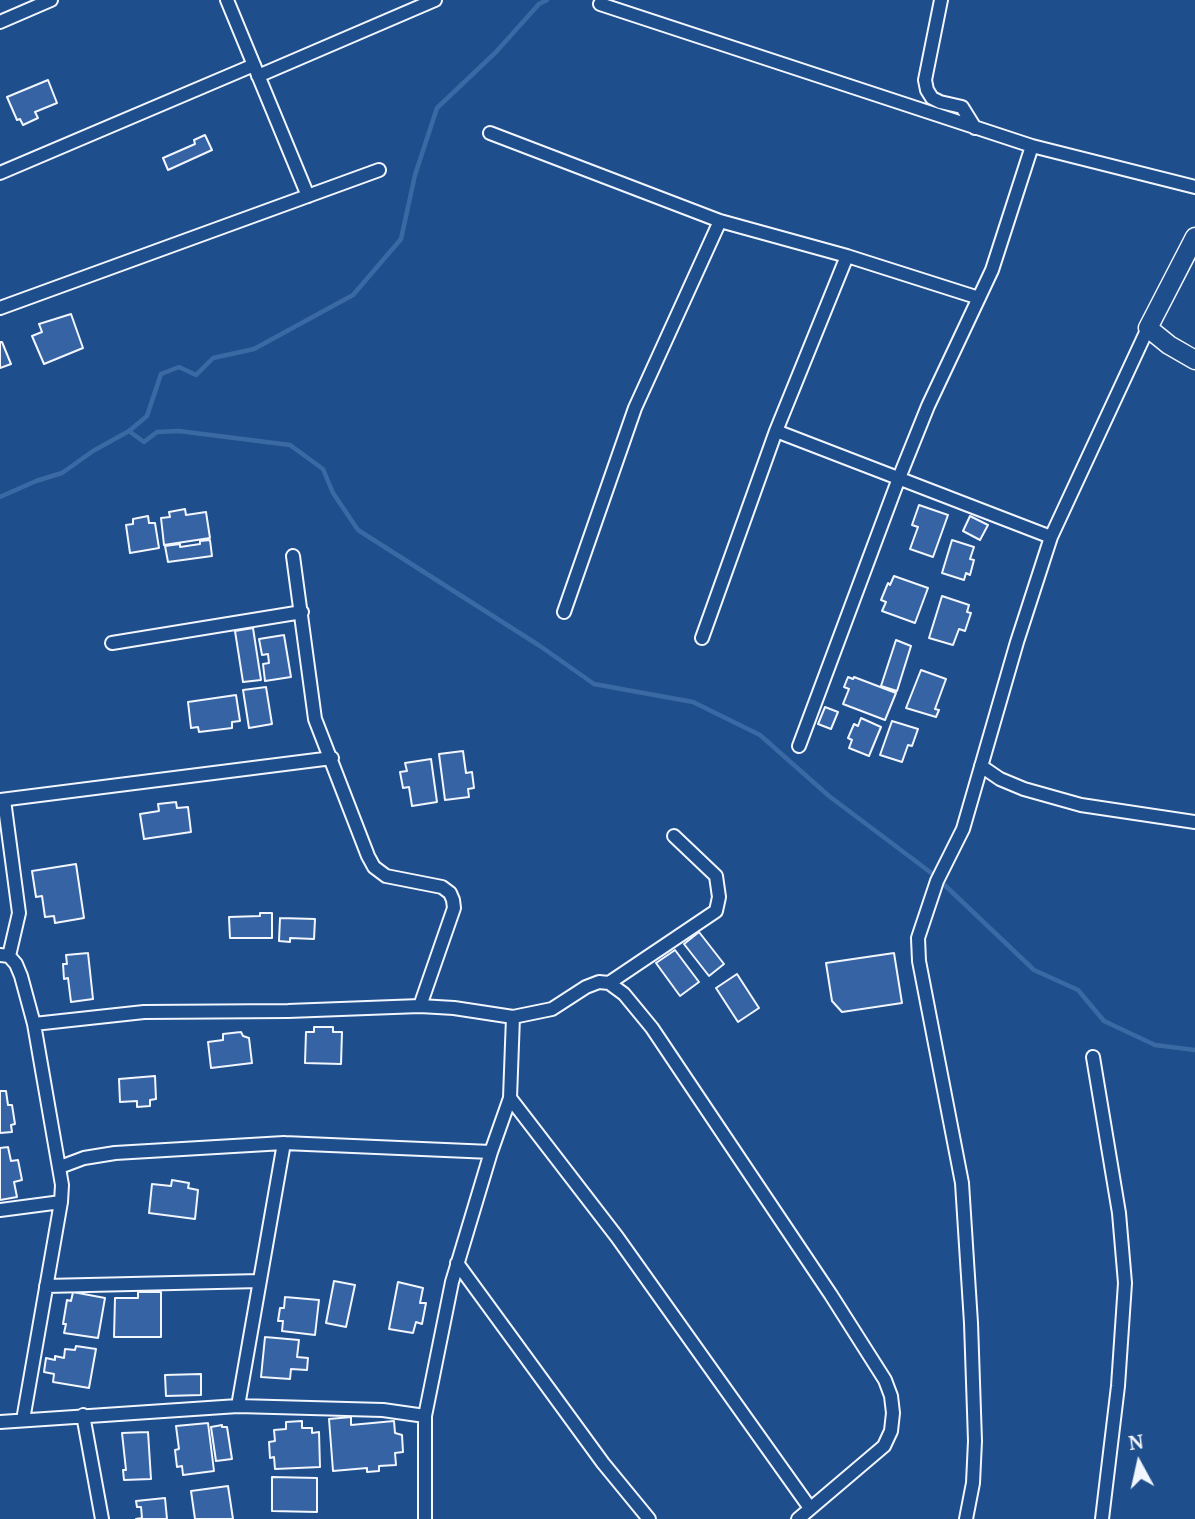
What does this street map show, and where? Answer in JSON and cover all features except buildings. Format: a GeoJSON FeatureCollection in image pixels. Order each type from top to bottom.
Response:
{"type":"FeatureCollection","features":[{"type":"Feature","properties":{"kind":"street"},"geometry":{"type":"LineString","coordinates":[[0,22],[51,0]]}},
{"type":"Feature","properties":{"kind":"street"},"geometry":{"type":"LineString","coordinates":[[227,0],[308,196]]}},
{"type":"Feature","properties":{"kind":"street"},"geometry":{"type":"LineString","coordinates":[[0,173],[256,71],[399,6],[435,0]]}},
{"type":"Feature","properties":{"kind":"street"},"geometry":{"type":"LineString","coordinates":[[941,0],[925,80],[927,90],[932,98],[940,102],[962,107],[975,128]]}},
{"type":"Feature","properties":{"kind":"street"},"geometry":{"type":"LineString","coordinates":[[600,4],[1032,146],[1195,187]]}},
{"type":"Feature","properties":{"kind":"street"},"geometry":{"type":"LineString","coordinates":[[490,133],[720,222],[847,256],[979,298]]}},
{"type":"Feature","properties":{"kind":"street"},"geometry":{"type":"LineString","coordinates":[[799,746],[928,406],[992,270],[1032,146]]}},
{"type":"Feature","properties":{"kind":"street"},"geometry":{"type":"LineString","coordinates":[[0,308],[379,170]]}},
{"type":"Feature","properties":{"kind":"street"},"geometry":{"type":"LineString","coordinates":[[564,612],[635,408],[720,222]]}},
{"type":"Feature","properties":{"kind":"street"},"geometry":{"type":"LineString","coordinates":[[966,1519],[973,1483],[975,1441],[962,1183],[919,961],[918,938],[938,878],[963,829],[1017,642],[1051,537],[1148,328],[1195,237]]}},
{"type":"Feature","properties":{"kind":"street"},"geometry":{"type":"LineString","coordinates":[[702,638],[776,431],[847,256]]}},
{"type":"Feature","properties":{"kind":"street"},"geometry":{"type":"LineString","coordinates":[[1148,328],[1169,345],[1195,359]]}},
{"type":"Feature","properties":{"kind":"street"},"geometry":{"type":"LineString","coordinates":[[776,431],[1051,537]]}},
{"type":"Feature","properties":{"kind":"street"},"geometry":{"type":"LineString","coordinates":[[293,556],[315,719],[368,856],[374,867],[386,876],[442,887],[450,893],[453,900],[454,908],[420,1006]]}},
{"type":"Feature","properties":{"kind":"street"},"geometry":{"type":"LineString","coordinates":[[112,643],[302,611]]}},
{"type":"Feature","properties":{"kind":"street"},"geometry":{"type":"LineString","coordinates":[[23,1420],[61,1202],[60,1167],[34,1024],[16,964],[4,955],[19,913],[2,800],[332,758]]}},
{"type":"Feature","properties":{"kind":"street"},"geometry":{"type":"LineString","coordinates":[[981,766],[1000,779],[1024,789],[1081,805],[1195,822]]}},
{"type":"Feature","properties":{"kind":"street"},"geometry":{"type":"LineString","coordinates":[[609,983],[716,911],[719,897],[716,876],[674,836]]}},
{"type":"Feature","properties":{"kind":"street"},"geometry":{"type":"LineString","coordinates":[[34,1024],[144,1012],[288,1011],[420,1006],[513,1017],[552,1009],[586,987],[599,982],[609,983],[624,994],[652,1028],[831,1295],[885,1380],[891,1396],[891,1431],[884,1446],[798,1519]]}},
{"type":"Feature","properties":{"kind":"street"},"geometry":{"type":"LineString","coordinates":[[425,1519],[425,1416],[457,1264],[510,1098],[513,1017]]}},
{"type":"Feature","properties":{"kind":"street"},"geometry":{"type":"LineString","coordinates":[[1093,1057],[1119,1213],[1125,1283],[1118,1386],[1102,1519]]}},
{"type":"Feature","properties":{"kind":"street"},"geometry":{"type":"LineString","coordinates":[[510,1098],[617,1237],[810,1508]]}},
{"type":"Feature","properties":{"kind":"street"},"geometry":{"type":"LineString","coordinates":[[60,1167],[84,1158],[115,1153],[284,1143],[491,1152]]}},
{"type":"Feature","properties":{"kind":"street"},"geometry":{"type":"LineString","coordinates":[[238,1406],[284,1143]]}},
{"type":"Feature","properties":{"kind":"street"},"geometry":{"type":"LineString","coordinates":[[0,1210],[61,1202]]}},
{"type":"Feature","properties":{"kind":"street"},"geometry":{"type":"LineString","coordinates":[[457,1264],[603,1463],[649,1519]]}},
{"type":"Feature","properties":{"kind":"street"},"geometry":{"type":"LineString","coordinates":[[46,1286],[260,1281]]}},
{"type":"Feature","properties":{"kind":"street"},"geometry":{"type":"LineString","coordinates":[[0,1422],[238,1406],[383,1410],[425,1416]]}},
{"type":"Feature","properties":{"kind":"street"},"geometry":{"type":"LineString","coordinates":[[83,1415],[102,1519]]}},
{"type":"Feature","properties":{"kind":"waterway"},"geometry":{"type":"LineString","coordinates":[[0,497],[62,473],[93,451],[129,431],[147,416],[161,374],[179,367],[196,375],[213,358],[254,349],[353,295],[401,239],[415,175],[437,108],[496,52],[539,4],[547,0]]}},
{"type":"Feature","properties":{"kind":"waterway"},"geometry":{"type":"LineString","coordinates":[[129,431],[144,442],[157,432],[179,431],[290,445],[323,469],[333,493],[358,530],[540,646],[594,684],[693,702],[760,735],[829,796],[934,875],[1034,970],[1078,990],[1104,1021],[1155,1045],[1195,1050]]}}]}
